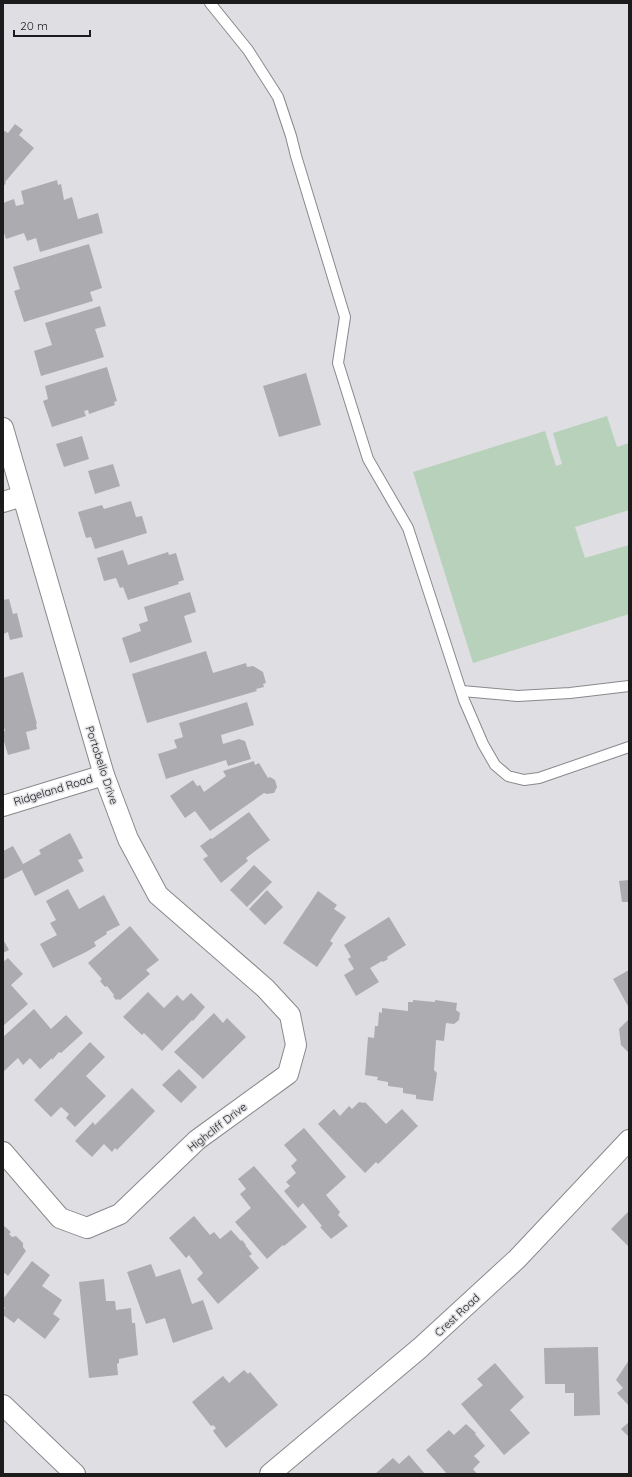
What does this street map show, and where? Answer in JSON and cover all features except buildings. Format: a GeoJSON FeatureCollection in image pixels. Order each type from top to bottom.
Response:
{"type":"FeatureCollection","features":[{"type":"Feature","properties":{"kind":"street","name":"Portobello Drive"},"geometry":{"type":"LineString","coordinates":[[3,428],[104,775],[128,839],[158,895],[265,988],[290,1015],[296,1045]]}},
{"type":"Feature","properties":{"kind":"street"},"geometry":{"type":"LineString","coordinates":[[3,502],[22,496]]}},
{"type":"Feature","properties":{"kind":"street","name":"Ridgeland Road"},"geometry":{"type":"LineString","coordinates":[[3,806],[104,775]]}},
{"type":"Feature","properties":{"kind":"street","name":"Highcliff Drive"},"geometry":{"type":"LineString","coordinates":[[3,1152],[60,1218],[87,1228],[120,1214],[197,1140],[288,1074],[296,1045]]}},
{"type":"Feature","properties":{"kind":"street","name":"Crest Road"},"geometry":{"type":"LineString","coordinates":[[270,1474],[420,1348],[517,1259],[629,1140]]}},
{"type":"Feature","properties":{"kind":"street"},"geometry":{"type":"LineString","coordinates":[[3,1405],[75,1474]]}},
{"type":"Feature","properties":{"kind":"lane"},"geometry":{"type":"LineString","coordinates":[[210,3],[248,50],[278,97],[345,317],[338,363],[368,459],[408,528],[462,691],[483,744],[495,765],[508,776],[524,780],[539,778],[629,747]]}},
{"type":"Feature","properties":{"kind":"lane"},"geometry":{"type":"LineString","coordinates":[[462,691],[518,696],[570,693],[629,686]]}},
{"type":"Feature","properties":{"kind":"green space"},"geometry":{"type":"Polygon","coordinates":[[[607,416],[617,447],[629,443],[629,510],[575,527],[585,558],[629,545],[629,614],[473,663],[413,472],[545,431],[556,466],[562,464],[553,433],[607,416]]]}}]}
